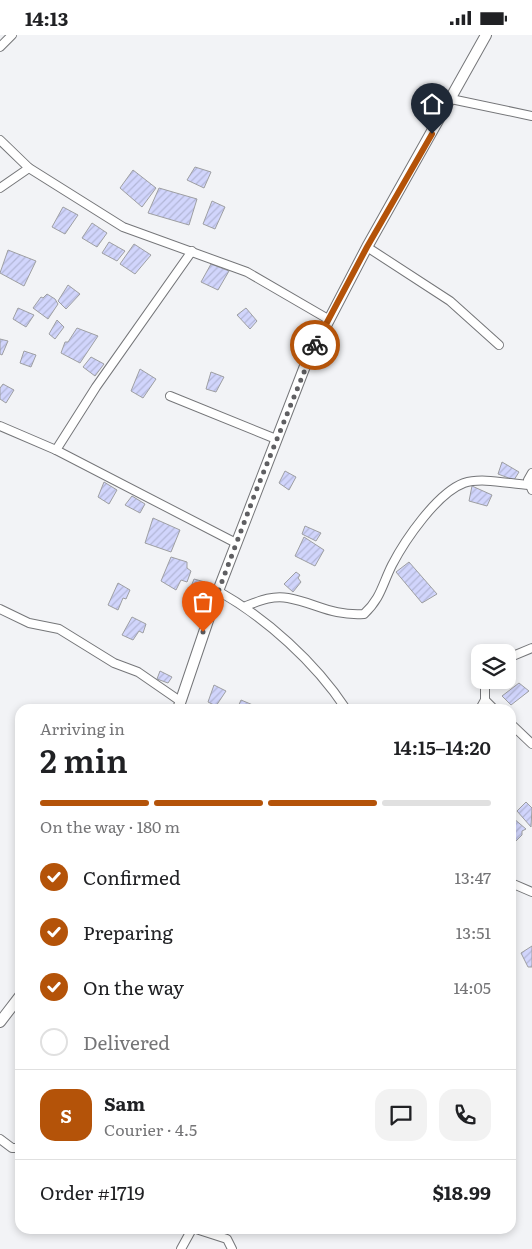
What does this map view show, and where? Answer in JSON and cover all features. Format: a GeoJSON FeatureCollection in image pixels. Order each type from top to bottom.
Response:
{"type":"FeatureCollection","features":[{"type":"Feature","properties":{"kind":"main road"},"geometry":{"type":"LineString","coordinates":[[179,704],[218,591],[305,366],[367,247],[486,35]]}},
{"type":"Feature","properties":{"kind":"main road"},"geometry":{"type":"LineString","coordinates":[[0,1022],[15,1002]]}},
{"type":"Feature","properties":{"kind":"street"},"geometry":{"type":"LineString","coordinates":[[0,47],[12,35]]}},
{"type":"Feature","properties":{"kind":"street"},"geometry":{"type":"LineString","coordinates":[[451,99],[532,115]]}},
{"type":"Feature","properties":{"kind":"street"},"geometry":{"type":"LineString","coordinates":[[0,140],[29,168],[123,227],[247,271],[328,319]]}},
{"type":"Feature","properties":{"kind":"street"},"geometry":{"type":"LineString","coordinates":[[0,188],[29,168]]}},
{"type":"Feature","properties":{"kind":"street"},"geometry":{"type":"LineString","coordinates":[[367,247],[450,301],[499,345]]}},
{"type":"Feature","properties":{"kind":"street"},"geometry":{"type":"LineString","coordinates":[[56,450],[101,379],[192,251]]}},
{"type":"Feature","properties":{"kind":"street"},"geometry":{"type":"LineString","coordinates":[[170,396],[276,439]]}},
{"type":"Feature","properties":{"kind":"street"},"geometry":{"type":"LineString","coordinates":[[0,426],[56,450],[236,543]]}},
{"type":"Feature","properties":{"kind":"street"},"geometry":{"type":"LineString","coordinates":[[246,606],[266,598],[287,597],[326,611],[346,615],[364,614],[375,603],[402,546],[442,498],[464,483],[488,481],[530,487],[528,480],[532,473]]}},
{"type":"Feature","properties":{"kind":"street"},"geometry":{"type":"LineString","coordinates":[[218,591],[246,606],[320,674],[342,704]]}},
{"type":"Feature","properties":{"kind":"street"},"geometry":{"type":"LineString","coordinates":[[0,609],[29,623],[59,629],[114,663],[138,672],[178,704]]}},
{"type":"Feature","properties":{"kind":"street"},"geometry":{"type":"LineString","coordinates":[[516,654],[532,648]]}},
{"type":"Feature","properties":{"kind":"street"},"geometry":{"type":"LineString","coordinates":[[483,704],[485,700],[484,689]]}},
{"type":"Feature","properties":{"kind":"street"},"geometry":{"type":"LineString","coordinates":[[485,700],[489,704]]}},
{"type":"Feature","properties":{"kind":"street"},"geometry":{"type":"LineString","coordinates":[[516,730],[532,744]]}},
{"type":"Feature","properties":{"kind":"street"},"geometry":{"type":"LineString","coordinates":[[516,885],[532,892]]}},
{"type":"Feature","properties":{"kind":"street"},"geometry":{"type":"LineString","coordinates":[[0,1139],[12,1148],[15,1148]]}},
{"type":"Feature","properties":{"kind":"street"},"geometry":{"type":"LineString","coordinates":[[181,1249],[189,1234]]}},
{"type":"Feature","properties":{"kind":"street"},"geometry":{"type":"LineString","coordinates":[[212,1234],[227,1239],[232,1249]]}},
{"type":"Feature","properties":{"kind":"building"},"geometry":{"type":"Polygon","coordinates":[[[195,167],[211,172],[204,188],[187,180],[195,167]]]}},
{"type":"Feature","properties":{"kind":"building"},"geometry":{"type":"Polygon","coordinates":[[[133,170],[156,188],[142,207],[120,188],[133,170]]]}},
{"type":"Feature","properties":{"kind":"building"},"geometry":{"type":"Polygon","coordinates":[[[159,188],[197,199],[189,225],[148,213],[159,188]]]}},
{"type":"Feature","properties":{"kind":"building"},"geometry":{"type":"Polygon","coordinates":[[[212,201],[225,207],[215,229],[203,224],[212,201]]]}},
{"type":"Feature","properties":{"kind":"building"},"geometry":{"type":"Polygon","coordinates":[[[63,207],[78,215],[65,234],[52,227],[63,207]]]}},
{"type":"Feature","properties":{"kind":"building"},"geometry":{"type":"Polygon","coordinates":[[[92,223],[107,233],[97,247],[82,238],[92,223]]]}},
{"type":"Feature","properties":{"kind":"building"},"geometry":{"type":"Polygon","coordinates":[[[109,242],[125,251],[117,261],[102,253],[109,242]]]}},
{"type":"Feature","properties":{"kind":"building"},"geometry":{"type":"Polygon","coordinates":[[[134,244],[151,255],[135,274],[120,264],[134,244]]]}},
{"type":"Feature","properties":{"kind":"building"},"geometry":{"type":"Polygon","coordinates":[[[8,250],[36,261],[24,286],[0,273],[8,250]]]}},
{"type":"Feature","properties":{"kind":"building"},"geometry":{"type":"Polygon","coordinates":[[[211,264],[229,271],[218,290],[201,282],[211,264]]]}},
{"type":"Feature","properties":{"kind":"building"},"geometry":{"type":"Polygon","coordinates":[[[68,285],[80,294],[66,309],[58,301],[68,285]]]}},
{"type":"Feature","properties":{"kind":"building"},"geometry":{"type":"Polygon","coordinates":[[[47,294],[55,299],[58,304],[48,319],[33,308],[41,297],[43,298],[47,294]]]}},
{"type":"Feature","properties":{"kind":"building"},"geometry":{"type":"Polygon","coordinates":[[[18,308],[34,315],[26,327],[13,319],[18,308]]]}},
{"type":"Feature","properties":{"kind":"building"},"geometry":{"type":"Polygon","coordinates":[[[246,308],[257,321],[250,329],[237,315],[246,308]]]}},
{"type":"Feature","properties":{"kind":"building"},"geometry":{"type":"Polygon","coordinates":[[[57,320],[64,327],[55,339],[49,334],[57,320]]]}},
{"type":"Feature","properties":{"kind":"building"},"geometry":{"type":"Polygon","coordinates":[[[77,328],[98,336],[80,363],[61,353],[65,342],[68,342],[77,328]]]}},
{"type":"Feature","properties":{"kind":"building"},"geometry":{"type":"Polygon","coordinates":[[[0,339],[8,341],[2,355],[0,354],[0,339]]]}},
{"type":"Feature","properties":{"kind":"building"},"geometry":{"type":"Polygon","coordinates":[[[24,351],[36,355],[31,367],[20,363],[24,351]]]}},
{"type":"Feature","properties":{"kind":"building"},"geometry":{"type":"Polygon","coordinates":[[[91,357],[104,364],[95,376],[83,367],[91,357]]]}},
{"type":"Feature","properties":{"kind":"building"},"geometry":{"type":"Polygon","coordinates":[[[140,369],[156,379],[143,398],[131,391],[140,369]]]}},
{"type":"Feature","properties":{"kind":"building"},"geometry":{"type":"Polygon","coordinates":[[[211,372],[224,377],[216,392],[206,389],[211,372]]]}},
{"type":"Feature","properties":{"kind":"building"},"geometry":{"type":"Polygon","coordinates":[[[3,384],[14,390],[6,403],[0,399],[0,388],[3,384]]]}},
{"type":"Feature","properties":{"kind":"building"},"geometry":{"type":"Polygon","coordinates":[[[502,462],[519,472],[514,480],[498,474],[502,462]]]}},
{"type":"Feature","properties":{"kind":"building"},"geometry":{"type":"Polygon","coordinates":[[[285,471],[296,477],[289,490],[279,483],[285,471]]]}},
{"type":"Feature","properties":{"kind":"building"},"geometry":{"type":"Polygon","coordinates":[[[104,482],[117,490],[109,504],[98,497],[104,482]]]}},
{"type":"Feature","properties":{"kind":"building"},"geometry":{"type":"Polygon","coordinates":[[[472,486],[492,495],[487,506],[469,501],[472,486]]]}},
{"type":"Feature","properties":{"kind":"building"},"geometry":{"type":"Polygon","coordinates":[[[132,496],[145,504],[140,513],[125,505],[132,496]]]}},
{"type":"Feature","properties":{"kind":"building"},"geometry":{"type":"Polygon","coordinates":[[[153,518],[180,530],[171,552],[145,543],[153,518]]]}},
{"type":"Feature","properties":{"kind":"building"},"geometry":{"type":"Polygon","coordinates":[[[305,526],[321,533],[316,541],[302,534],[305,526]]]}},
{"type":"Feature","properties":{"kind":"building"},"geometry":{"type":"Polygon","coordinates":[[[304,537],[324,550],[315,566],[295,556],[304,537]]]}},
{"type":"Feature","properties":{"kind":"building"},"geometry":{"type":"Polygon","coordinates":[[[171,557],[187,562],[187,568],[191,571],[187,582],[181,580],[176,590],[161,581],[171,557]]]}},
{"type":"Feature","properties":{"kind":"building"},"geometry":{"type":"Polygon","coordinates":[[[409,562],[437,594],[422,603],[396,572],[409,562]]]}},
{"type":"Feature","properties":{"kind":"building"},"geometry":{"type":"Polygon","coordinates":[[[296,572],[300,575],[298,578],[301,582],[293,592],[284,584],[296,572]]]}},
{"type":"Feature","properties":{"kind":"building"},"geometry":{"type":"Polygon","coordinates":[[[194,579],[205,582],[195,607],[185,602],[194,579]]]}},
{"type":"Feature","properties":{"kind":"building"},"geometry":{"type":"Polygon","coordinates":[[[118,583],[130,590],[126,599],[123,598],[118,610],[108,605],[118,583]]]}},
{"type":"Feature","properties":{"kind":"building"},"geometry":{"type":"Polygon","coordinates":[[[132,617],[146,624],[143,633],[139,631],[133,640],[122,635],[132,617]]]}},
{"type":"Feature","properties":{"kind":"building"},"geometry":{"type":"Polygon","coordinates":[[[160,671],[172,677],[168,683],[157,679],[160,671]]]}},
{"type":"Feature","properties":{"kind":"building"},"geometry":{"type":"Polygon","coordinates":[[[519,683],[529,691],[512,704],[502,696],[511,689],[516,689],[516,685],[519,683]]]}},
{"type":"Feature","properties":{"kind":"building"},"geometry":{"type":"Polygon","coordinates":[[[214,685],[226,691],[217,704],[208,702],[214,685]]]}},
{"type":"Feature","properties":{"kind":"building"},"geometry":{"type":"Polygon","coordinates":[[[241,700],[250,704],[239,704],[241,700]]]}},
{"type":"Feature","properties":{"kind":"building"},"geometry":{"type":"Polygon","coordinates":[[[526,802],[532,808],[531,827],[517,811],[526,802]]]}},
{"type":"Feature","properties":{"kind":"building"},"geometry":{"type":"Polygon","coordinates":[[[516,821],[526,829],[522,831],[522,835],[516,841],[516,821]]]}},
{"type":"Feature","properties":{"kind":"building"},"geometry":{"type":"Polygon","coordinates":[[[532,946],[532,967],[528,967],[521,953],[532,946]]]}},
{"type":"Feature","properties":{"kind":"way so far"},"geometry":{"type":"LineString","coordinates":[[203,632],[256,491],[315,345]]}},
{"type":"Feature","properties":{"kind":"route"},"geometry":{"type":"LineString","coordinates":[[315,345],[367,247],[432,134]]}}]}
